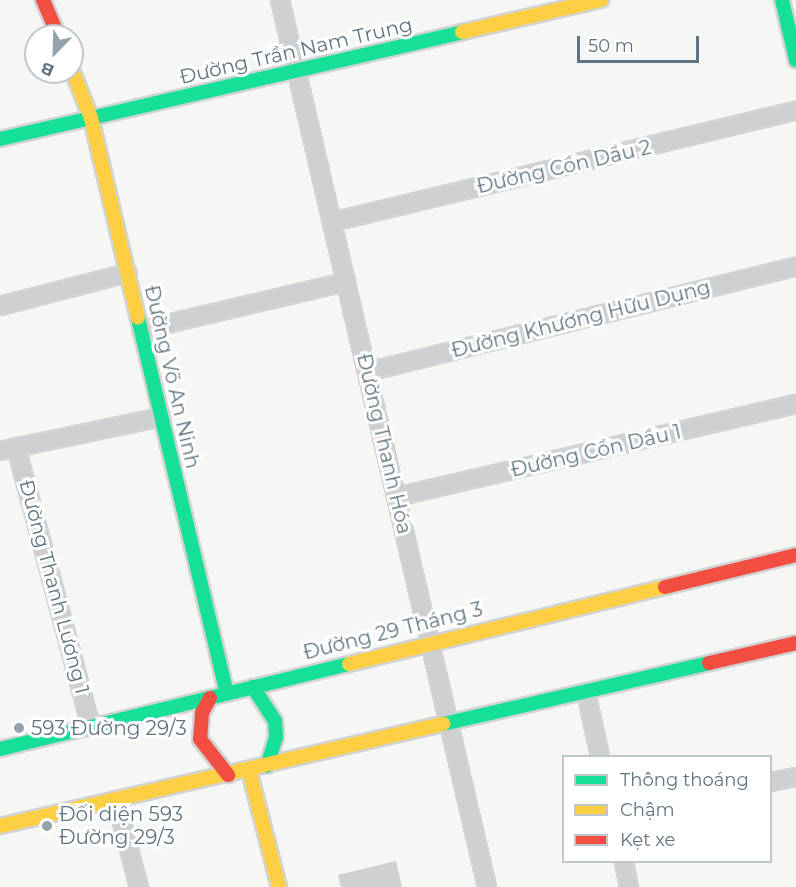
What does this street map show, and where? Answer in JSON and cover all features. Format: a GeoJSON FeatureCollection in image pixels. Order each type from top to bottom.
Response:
{"type":"FeatureCollection","features":[{"type":"Feature","properties":{"kind":"street"},"geometry":{"type":"LineString","coordinates":[[43,0],[53,24]]}},
{"type":"Feature","properties":{"kind":"street","name":"Đường Thanh Hóa"},"geometry":{"type":"LineString","coordinates":[[280,0],[487,887]]}},
{"type":"Feature","properties":{"kind":"street","name":"Đường Trần Nam Trung"},"geometry":{"type":"LineString","coordinates":[[0,139],[601,0]]}},
{"type":"Feature","properties":{"kind":"street"},"geometry":{"type":"LineString","coordinates":[[782,0],[796,60]]}},
{"type":"Feature","properties":{"kind":"street","name":"Đường Võ An Ninh"},"geometry":{"type":"LineString","coordinates":[[78,84],[91,118],[227,694]]}},
{"type":"Feature","properties":{"kind":"street","name":"Đường Cồn Dầu 2"},"geometry":{"type":"LineString","coordinates":[[332,222],[796,111]]}},
{"type":"Feature","properties":{"kind":"street","name":"Đường Khương Hữu Dụng"},"geometry":{"type":"LineString","coordinates":[[367,372],[796,267]]}},
{"type":"Feature","properties":{"kind":"street"},"geometry":{"type":"LineString","coordinates":[[0,306],[128,273]]}},
{"type":"Feature","properties":{"kind":"street"},"geometry":{"type":"LineString","coordinates":[[141,330],[346,282]]}},
{"type":"Feature","properties":{"kind":"street","name":"Đường Cồn Dầu 1"},"geometry":{"type":"LineString","coordinates":[[396,497],[796,404]]}},
{"type":"Feature","properties":{"kind":"street"},"geometry":{"type":"LineString","coordinates":[[8,449],[161,417]]}},
{"type":"Feature","properties":{"kind":"street","name":"Đường Thanh Lương 1"},"geometry":{"type":"LineString","coordinates":[[8,449],[91,727]]}},
{"type":"Feature","properties":{"kind":"street","name":"Đường 29 Tháng 3"},"geometry":{"type":"LineString","coordinates":[[0,749],[227,694],[430,641],[796,555]]}},
{"type":"Feature","properties":{"kind":"street"},"geometry":{"type":"LineString","coordinates":[[0,826],[586,692],[795,648]]}},
{"type":"Feature","properties":{"kind":"street"},"geometry":{"type":"LineString","coordinates":[[253,687],[275,721],[276,736],[267,766]]}},
{"type":"Feature","properties":{"kind":"street"},"geometry":{"type":"LineString","coordinates":[[586,692],[600,755]]}},
{"type":"Feature","properties":{"kind":"street"},"geometry":{"type":"LineString","coordinates":[[210,698],[202,713],[200,739],[228,775]]}},
{"type":"Feature","properties":{"kind":"street"},"geometry":{"type":"LineString","coordinates":[[249,770],[279,887]]}},
{"type":"Feature","properties":{"kind":"street"},"geometry":{"type":"LineString","coordinates":[[772,782],[796,777]]}},
{"type":"Feature","properties":{"kind":"street"},"geometry":{"type":"LineString","coordinates":[[116,800],[139,887]]}},
{"type":"Feature","properties":{"kind":"street"},"geometry":{"type":"LineString","coordinates":[[624,863],[629,887]]}},
{"type":"Feature","properties":{"kind":"building"},"geometry":{"type":"Polygon","coordinates":[[[396,861],[402,887],[341,887],[338,875],[396,861]]]}},
{"type":"Feature","properties":{"kind":"traffic: fast"},"geometry":{"type":"LineString","coordinates":[[782,0],[796,60]]}},
{"type":"Feature","properties":{"kind":"traffic: fast"},"geometry":{"type":"LineString","coordinates":[[0,139],[462,32]]}},
{"type":"Feature","properties":{"kind":"traffic: fast"},"geometry":{"type":"LineString","coordinates":[[138,318],[227,694]]}},
{"type":"Feature","properties":{"kind":"traffic: fast"},"geometry":{"type":"LineString","coordinates":[[443,724],[709,663]]}},
{"type":"Feature","properties":{"kind":"traffic: fast"},"geometry":{"type":"LineString","coordinates":[[0,749],[349,664]]}},
{"type":"Feature","properties":{"kind":"traffic: fast"},"geometry":{"type":"LineString","coordinates":[[253,687],[275,721],[276,737],[267,766]]}},
{"type":"Feature","properties":{"kind":"traffic: slow"},"geometry":{"type":"LineString","coordinates":[[462,32],[601,0]]}},
{"type":"Feature","properties":{"kind":"traffic: slow"},"geometry":{"type":"LineString","coordinates":[[78,84],[91,118],[138,318]]}},
{"type":"Feature","properties":{"kind":"traffic: slow"},"geometry":{"type":"LineString","coordinates":[[349,664],[665,587]]}},
{"type":"Feature","properties":{"kind":"traffic: slow"},"geometry":{"type":"LineString","coordinates":[[0,826],[443,724]]}},
{"type":"Feature","properties":{"kind":"traffic: slow"},"geometry":{"type":"LineString","coordinates":[[249,770],[279,887]]}},
{"type":"Feature","properties":{"kind":"traffic: jam"},"geometry":{"type":"LineString","coordinates":[[43,0],[53,24]]}},
{"type":"Feature","properties":{"kind":"traffic: jam"},"geometry":{"type":"LineString","coordinates":[[665,587],[796,555]]}},
{"type":"Feature","properties":{"kind":"traffic: jam"},"geometry":{"type":"LineString","coordinates":[[709,663],[796,643]]}},
{"type":"Feature","properties":{"kind":"traffic: jam"},"geometry":{"type":"LineString","coordinates":[[210,698],[202,713],[200,739],[228,775]]}},
{"type":"Feature","properties":{"kind":"place","name":"593 Đường 29/3"},"geometry":{"type":"Point","coordinates":[19,728]}},
{"type":"Feature","properties":{"kind":"place","name":"Đối diện 593 Đường 29/3"},"geometry":{"type":"Point","coordinates":[47,826]}}]}
